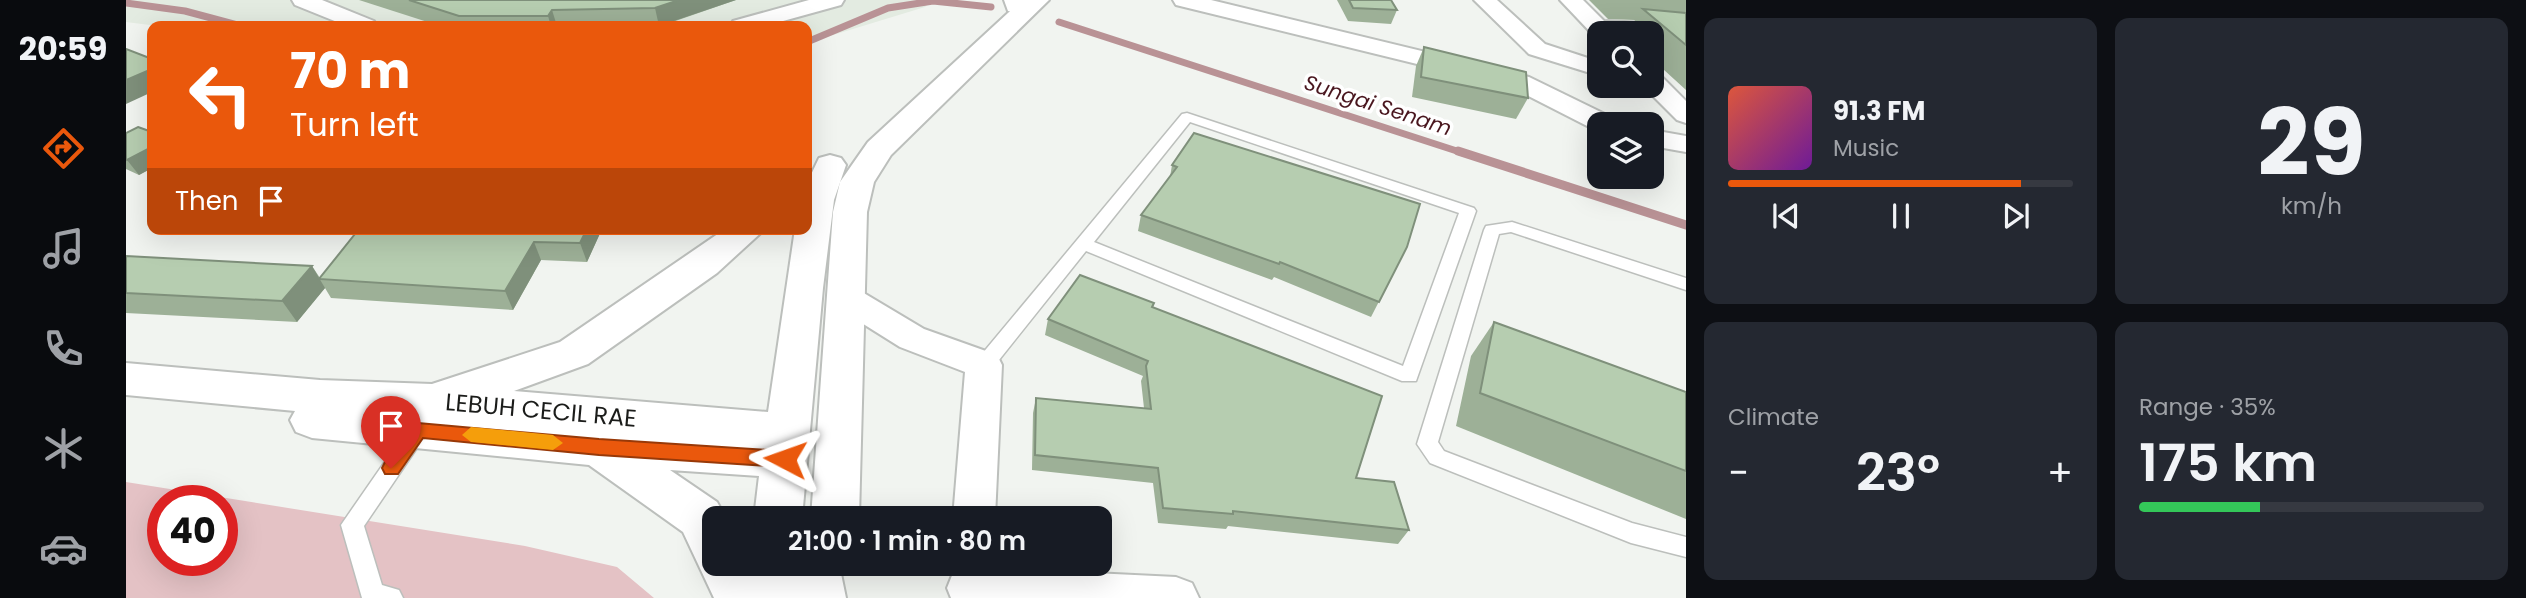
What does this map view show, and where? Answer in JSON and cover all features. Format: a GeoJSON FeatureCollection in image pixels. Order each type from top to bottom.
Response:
{"type":"FeatureCollection","features":[{"type":"Feature","properties":{"kind":"street"},"geometry":{"type":"LineString","coordinates":[[303,0],[354,21]]}},
{"type":"Feature","properties":{"kind":"street"},"geometry":{"type":"LineString","coordinates":[[752,21],[790,4],[833,0]]}},
{"type":"Feature","properties":{"kind":"street"},"geometry":{"type":"LineString","coordinates":[[1184,0],[1520,82],[1587,116]]}},
{"type":"Feature","properties":{"kind":"street"},"geometry":{"type":"LineString","coordinates":[[1278,23],[1292,0]]}},
{"type":"Feature","properties":{"kind":"street"},"geometry":{"type":"LineString","coordinates":[[1485,0],[1537,49],[1587,65]]}},
{"type":"Feature","properties":{"kind":"street"},"geometry":{"type":"LineString","coordinates":[[1571,0],[1592,21]]}},
{"type":"Feature","properties":{"kind":"street"},"geometry":{"type":"LineString","coordinates":[[832,176],[879,149],[1000,31],[1022,1]]}},
{"type":"Feature","properties":{"kind":"street"},"geometry":{"type":"LineString","coordinates":[[1664,31],[1686,32]]}},
{"type":"Feature","properties":{"kind":"street"},"geometry":{"type":"LineString","coordinates":[[1664,93],[1686,115]]}},
{"type":"Feature","properties":{"kind":"street"},"geometry":{"type":"LineString","coordinates":[[1664,140],[1686,144]]}},
{"type":"Feature","properties":{"kind":"street"},"geometry":{"type":"LineString","coordinates":[[832,176],[850,212],[836,506]]}},
{"type":"Feature","properties":{"kind":"street"},"geometry":{"type":"LineString","coordinates":[[780,506],[789,445],[816,411],[836,209],[832,176]]}},
{"type":"Feature","properties":{"kind":"street"},"geometry":{"type":"LineString","coordinates":[[420,415],[574,353],[704,264],[740,235]]}},
{"type":"Feature","properties":{"kind":"street"},"geometry":{"type":"LineString","coordinates":[[845,297],[912,338],[984,365],[975,506]]}},
{"type":"Feature","properties":{"kind":"street","name":"LEBUH CECIL RAE"},"geometry":{"type":"LineString","coordinates":[[126,379],[320,397],[599,447],[789,445]]}},
{"type":"Feature","properties":{"kind":"street","name":"LEBUH CECIL RAE"},"geometry":{"type":"LineString","coordinates":[[126,401],[420,415],[789,445]]}},
{"type":"Feature","properties":{"kind":"street"},"geometry":{"type":"LineString","coordinates":[[789,445],[811,477],[812,506]]}},
{"type":"Feature","properties":{"kind":"street"},"geometry":{"type":"LineString","coordinates":[[599,447],[702,521]]}},
{"type":"Feature","properties":{"kind":"street"},"geometry":{"type":"LineString","coordinates":[[729,576],[741,598]]}},
{"type":"Feature","properties":{"kind":"street"},"geometry":{"type":"LineString","coordinates":[[768,598],[771,576]]}},
{"type":"Feature","properties":{"kind":"street"},"geometry":{"type":"LineString","coordinates":[[816,576],[820,598]]}},
{"type":"Feature","properties":{"kind":"street"},"geometry":{"type":"LineString","coordinates":[[830,598],[831,576]]}},
{"type":"Feature","properties":{"kind":"street"},"geometry":{"type":"LineString","coordinates":[[970,583],[1176,598]]}},
{"type":"Feature","properties":{"kind":"lane"},"geometry":{"type":"LineString","coordinates":[[984,365],[1188,117],[1468,211],[1409,376],[1084,244]]}},
{"type":"Feature","properties":{"kind":"lane"},"geometry":{"type":"LineString","coordinates":[[1686,284],[1512,227],[1492,230],[1427,444],[1437,457],[1631,533],[1686,547]]}},
{"type":"Feature","properties":{"kind":"lane"},"geometry":{"type":"LineString","coordinates":[[391,598],[373,595],[352,525],[420,415]]}},
{"type":"Feature","properties":{"kind":"shaded area"},"geometry":{"type":"Polygon","coordinates":[[[126,0],[932,0],[925,7],[812,41],[812,21],[147,21],[147,25],[126,22],[126,0]]]}},
{"type":"Feature","properties":{"kind":"shaded area"},"geometry":{"type":"Polygon","coordinates":[[[126,482],[147,485],[147,576],[238,576],[238,500],[525,546],[617,567],[654,598],[126,598],[126,482]]]}},
{"type":"Feature","properties":{"kind":"building"},"geometry":{"type":"Polygon","coordinates":[[[409,0],[679,0],[655,8],[552,10],[548,16],[459,16],[409,0]]]}},
{"type":"Feature","properties":{"kind":"building"},"geometry":{"type":"Polygon","coordinates":[[[1349,0],[1391,0],[1397,10],[1353,8],[1349,0]]]}},
{"type":"Feature","properties":{"kind":"building"},"geometry":{"type":"Polygon","coordinates":[[[1643,9],[1686,13],[1686,45],[1664,27],[1664,21],[1657,21],[1643,9]]]}},
{"type":"Feature","properties":{"kind":"building"},"geometry":{"type":"Polygon","coordinates":[[[1424,47],[1526,72],[1528,98],[1421,77],[1424,47]]]}},
{"type":"Feature","properties":{"kind":"building"},"geometry":{"type":"Polygon","coordinates":[[[126,49],[147,57],[147,71],[126,80],[126,49]]]}},
{"type":"Feature","properties":{"kind":"building"},"geometry":{"type":"Polygon","coordinates":[[[138,127],[147,130],[147,150],[127,160],[126,159],[126,133],[138,127]]]}},
{"type":"Feature","properties":{"kind":"building"},"geometry":{"type":"Polygon","coordinates":[[[1194,133],[1420,204],[1407,247],[1379,302],[1280,262],[1279,264],[1141,215],[1177,167],[1172,165],[1194,133]]]}},
{"type":"Feature","properties":{"kind":"building"},"geometry":{"type":"Polygon","coordinates":[[[354,235],[584,235],[580,243],[534,242],[505,291],[319,279],[354,235]]]}},
{"type":"Feature","properties":{"kind":"building"},"geometry":{"type":"Polygon","coordinates":[[[126,256],[312,266],[282,301],[126,293],[126,256]]]}},
{"type":"Feature","properties":{"kind":"building"},"geometry":{"type":"Polygon","coordinates":[[[1080,275],[1154,303],[1152,307],[1382,396],[1356,478],[1394,482],[1409,530],[1233,511],[1233,514],[1163,508],[1158,468],[1035,455],[1036,398],[1151,409],[1146,366],[1148,361],[1048,319],[1080,275]]]}},
{"type":"Feature","properties":{"kind":"building"},"geometry":{"type":"Polygon","coordinates":[[[1494,322],[1686,392],[1686,471],[1480,393],[1494,322]]]}},
{"type":"Feature","properties":{"kind":"waterway","name":"Sungai Senam"},"geometry":{"type":"LineString","coordinates":[[812,40],[888,8],[933,1],[991,7]]}},
{"type":"Feature","properties":{"kind":"waterway","name":"Sungai Senam"},"geometry":{"type":"LineString","coordinates":[[126,3],[185,11],[222,21]]}},
{"type":"Feature","properties":{"kind":"waterway","name":"Sungai Senam"},"geometry":{"type":"LineString","coordinates":[[1059,22],[1463,153]]}},
{"type":"Feature","properties":{"kind":"waterway","name":"Sungai Senam"},"geometry":{"type":"LineString","coordinates":[[1458,151],[1686,225]]}},
{"type":"Feature","properties":{"kind":"slow traffic"},"geometry":{"type":"LineString","coordinates":[[471,435],[553,443]]}},
{"type":"Feature","properties":{"kind":"route"},"geometry":{"type":"LineString","coordinates":[[391,468],[418,430],[599,447],[785,459]]}}]}
